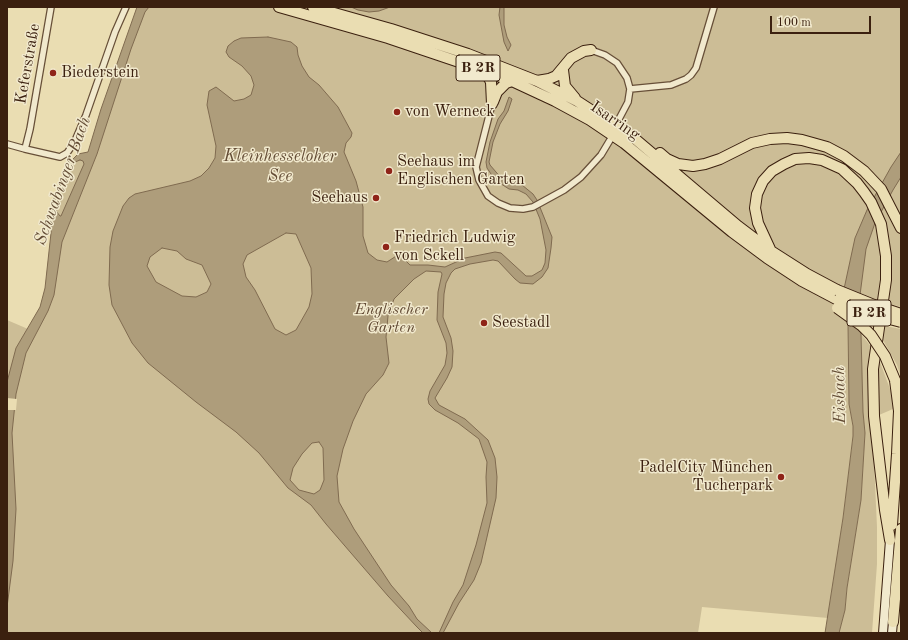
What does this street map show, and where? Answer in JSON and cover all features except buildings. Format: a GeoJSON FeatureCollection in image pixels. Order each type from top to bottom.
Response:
{"type":"FeatureCollection","features":[{"type":"Feature","properties":{"kind":"highway","name":"Isarring"},"geometry":{"type":"LineString","coordinates":[[279,7],[388,38],[471,66],[537,81],[577,101],[634,138],[738,226],[771,251],[807,274],[837,299],[874,306],[901,314]]}},
{"type":"Feature","properties":{"kind":"highway","name":"Isarring"},"geometry":{"type":"LineString","coordinates":[[313,7],[468,54],[512,76],[590,120],[624,143],[744,241],[786,272],[824,294],[871,314],[901,322]]}},
{"type":"Feature","properties":{"kind":"highway"},"geometry":{"type":"LineString","coordinates":[[537,81],[556,76],[563,70],[571,58],[584,51],[591,50]]}},
{"type":"Feature","properties":{"kind":"highway"},"geometry":{"type":"LineString","coordinates":[[471,66],[484,73],[489,78],[492,87],[492,104]]}},
{"type":"Feature","properties":{"kind":"highway"},"geometry":{"type":"LineString","coordinates":[[563,70],[565,86],[577,101]]}},
{"type":"Feature","properties":{"kind":"highway"},"geometry":{"type":"LineString","coordinates":[[492,104],[497,92],[512,76]]}},
{"type":"Feature","properties":{"kind":"highway"},"geometry":{"type":"LineString","coordinates":[[634,138],[645,142],[667,159],[678,164],[693,166],[720,159],[752,144],[770,139],[787,138],[802,140],[827,147],[844,156],[864,171],[881,189],[901,228]]}},
{"type":"Feature","properties":{"kind":"highway"},"geometry":{"type":"LineString","coordinates":[[771,251],[758,223],[755,208],[757,194],[763,181],[772,171],[795,160],[810,158],[822,160],[842,169],[857,183],[871,202],[881,224],[886,256],[886,280],[873,369],[874,416],[890,540]]}},
{"type":"Feature","properties":{"kind":"highway"},"geometry":{"type":"LineString","coordinates":[[837,299],[871,335],[885,356],[895,380],[899,411],[898,454],[890,540]]}},
{"type":"Feature","properties":{"kind":"highway"},"geometry":{"type":"LineString","coordinates":[[893,622],[901,529]]}},
{"type":"Feature","properties":{"kind":"highway"},"geometry":{"type":"LineString","coordinates":[[893,622],[901,593]]}},
{"type":"Feature","properties":{"kind":"main road"},"geometry":{"type":"LineString","coordinates":[[883,633],[890,540]]}},
{"type":"Feature","properties":{"kind":"main road"},"geometry":{"type":"LineString","coordinates":[[892,633],[893,622]]}},
{"type":"Feature","properties":{"kind":"street","name":"Keferstraße"},"geometry":{"type":"LineString","coordinates":[[25,149],[51,7]]}},
{"type":"Feature","properties":{"kind":"street"},"geometry":{"type":"LineString","coordinates":[[7,144],[60,156],[67,153],[74,143],[126,7]]}},
{"type":"Feature","properties":{"kind":"street"},"geometry":{"type":"LineString","coordinates":[[630,90],[671,85],[686,79],[691,75],[696,68],[714,7]]}},
{"type":"Feature","properties":{"kind":"street"},"geometry":{"type":"LineString","coordinates":[[591,50],[606,55],[617,63],[627,78],[630,90],[628,102],[619,119]]}},
{"type":"Feature","properties":{"kind":"street"},"geometry":{"type":"LineString","coordinates":[[492,104],[476,167],[479,183],[488,196],[498,204],[510,208],[523,209],[533,207],[543,203],[564,190],[581,177],[600,155],[610,140]]}},
{"type":"Feature","properties":{"kind":"green space","name":"Englischer Garten"},"geometry":{"type":"Polygon","coordinates":[[[137,7],[901,7],[901,307],[860,295],[848,323],[849,404],[853,426],[853,436],[843,518],[828,618],[702,607],[698,633],[7,633],[7,320],[28,329],[40,307],[45,288],[53,200],[73,159],[78,154],[88,152],[101,109],[137,7]]]}},
{"type":"Feature","properties":{"kind":"green space"},"geometry":{"type":"Polygon","coordinates":[[[885,326],[901,329],[901,377],[897,365],[883,340],[885,326]]]}},
{"type":"Feature","properties":{"kind":"green space"},"geometry":{"type":"Polygon","coordinates":[[[861,334],[873,349],[880,362],[893,397],[893,409],[872,418],[877,527],[877,564],[872,633],[839,633],[845,610],[861,500],[865,433],[861,334]]]}},
{"type":"Feature","properties":{"kind":"water","name":"Schwabinger Bach"},"geometry":{"type":"Polygon","coordinates":[[[137,7],[149,7],[145,12],[131,49],[97,154],[62,242],[54,295],[48,311],[26,353],[16,394],[12,433],[16,509],[13,561],[7,607],[7,382],[16,348],[40,307],[45,288],[53,200],[73,159],[78,154],[88,152],[101,109],[137,7]],[[80,160],[75,162],[60,189],[56,201],[56,211],[60,216],[84,164],[83,161],[80,160]]]}},
{"type":"Feature","properties":{"kind":"water"},"geometry":{"type":"Polygon","coordinates":[[[351,7],[390,7],[379,11],[369,12],[351,7]]]}},
{"type":"Feature","properties":{"kind":"water"},"geometry":{"type":"Polygon","coordinates":[[[500,7],[504,7],[504,25],[511,45],[508,51],[504,42],[499,15],[500,7]]]}},
{"type":"Feature","properties":{"kind":"water","name":"Kleinhesseloher See"},"geometry":{"type":"Polygon","coordinates":[[[268,37],[291,42],[297,47],[302,66],[309,77],[319,85],[338,107],[352,133],[351,137],[346,143],[344,152],[356,181],[363,207],[363,236],[368,253],[377,260],[387,262],[404,251],[407,254],[406,261],[410,265],[445,267],[465,258],[495,252],[501,253],[526,276],[532,276],[542,270],[545,263],[546,250],[540,219],[533,202],[526,194],[518,190],[509,189],[495,180],[487,168],[486,162],[490,142],[498,119],[504,111],[509,97],[512,99],[493,142],[489,162],[502,179],[522,185],[533,194],[537,200],[552,237],[551,248],[548,268],[542,277],[533,284],[520,283],[498,261],[493,260],[470,264],[455,269],[451,273],[446,283],[443,317],[451,338],[453,351],[452,367],[435,398],[439,405],[465,419],[488,440],[495,458],[497,477],[496,498],[481,563],[474,580],[459,603],[443,633],[439,633],[453,602],[463,585],[476,545],[487,503],[487,462],[479,439],[458,423],[435,410],[429,404],[428,399],[430,391],[445,365],[447,353],[446,343],[437,320],[438,292],[442,274],[441,272],[426,271],[414,279],[394,299],[388,316],[386,337],[389,363],[383,375],[366,394],[353,421],[343,449],[337,476],[339,502],[354,529],[391,585],[409,606],[417,619],[432,633],[423,633],[417,627],[388,596],[311,505],[288,488],[259,453],[236,432],[148,363],[132,343],[112,305],[109,285],[110,247],[113,231],[123,206],[129,198],[135,194],[190,181],[201,176],[209,168],[215,158],[216,146],[207,105],[209,91],[216,87],[234,101],[244,99],[251,95],[254,85],[251,76],[242,66],[229,57],[226,52],[228,46],[241,38],[268,37]],[[286,233],[247,255],[243,264],[246,277],[255,290],[275,329],[286,335],[296,330],[309,307],[312,294],[311,268],[296,234],[286,233]],[[162,248],[150,257],[147,266],[156,282],[182,296],[196,297],[207,292],[211,284],[202,265],[186,259],[177,251],[162,248]],[[319,442],[312,443],[302,454],[293,468],[290,480],[299,490],[314,494],[320,490],[324,480],[323,448],[319,442]]]}},
{"type":"Feature","properties":{"kind":"water"},"geometry":{"type":"Polygon","coordinates":[[[901,152],[901,177],[875,223],[866,249],[860,295],[863,412],[865,433],[861,500],[845,610],[839,633],[825,633],[843,518],[853,436],[853,426],[849,404],[848,323],[844,289],[855,238],[867,210],[901,152]]]}},
{"type":"Feature","properties":{"kind":"pier"},"geometry":{"type":"Polygon","coordinates":[[[7,398],[17,399],[16,410],[7,410],[7,398]]]}},
{"type":"Feature","properties":{"kind":"place","name":"Biederstein"},"geometry":{"type":"Point","coordinates":[53,73]}},
{"type":"Feature","properties":{"kind":"place","name":"von Werneck"},"geometry":{"type":"Point","coordinates":[397,112]}},
{"type":"Feature","properties":{"kind":"place","name":"Seehaus im Englischen Garten"},"geometry":{"type":"Point","coordinates":[389,171]}},
{"type":"Feature","properties":{"kind":"place","name":"Seehaus"},"geometry":{"type":"Point","coordinates":[376,198]}},
{"type":"Feature","properties":{"kind":"place","name":"Friedrich Ludwig von Sckell"},"geometry":{"type":"Point","coordinates":[386,247]}},
{"type":"Feature","properties":{"kind":"place","name":"Seestadl"},"geometry":{"type":"Point","coordinates":[484,323]}},
{"type":"Feature","properties":{"kind":"place","name":"PadelCity München Tucherpark"},"geometry":{"type":"Point","coordinates":[781,477]}},
{"type":"Feature","properties":{"kind":"water label","name":"Eisbach"},"geometry":{"type":"Point","coordinates":[840,395]}}]}
